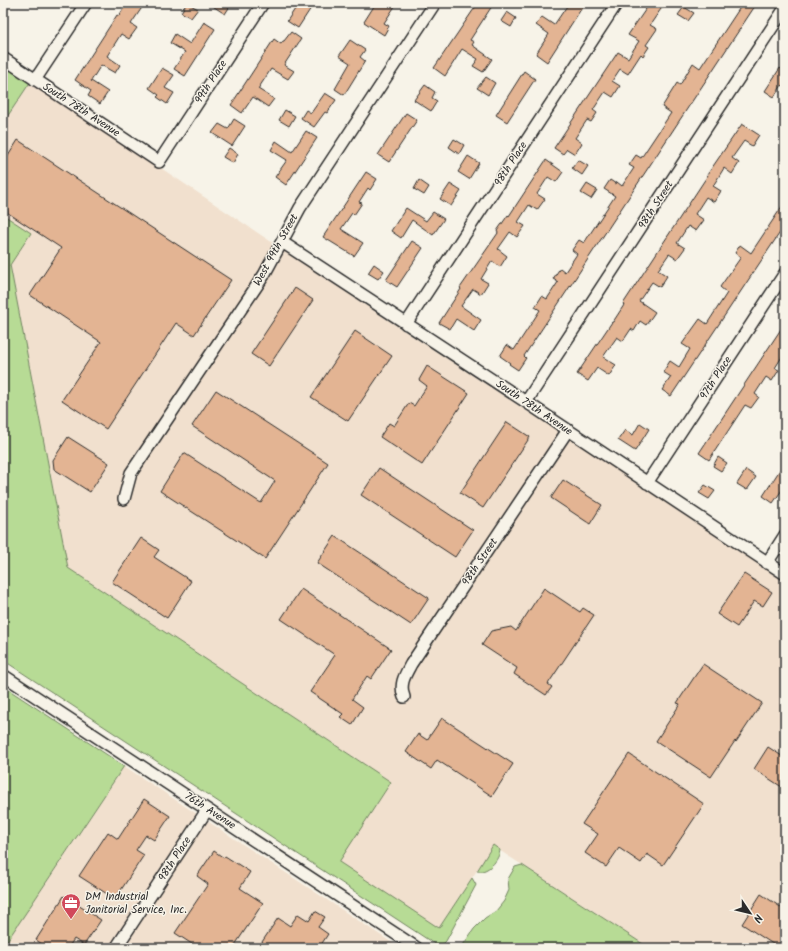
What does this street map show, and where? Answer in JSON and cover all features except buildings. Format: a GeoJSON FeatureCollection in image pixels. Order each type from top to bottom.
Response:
{"type":"FeatureCollection","features":[{"type":"Feature","properties":{"kind":"street"},"geometry":{"type":"LineString","coordinates":[[35,80],[86,3]]}},
{"type":"Feature","properties":{"kind":"street","name":"99th Place"},"geometry":{"type":"LineString","coordinates":[[159,162],[263,3]]}},
{"type":"Feature","properties":{"kind":"street","name":"West 99th Street"},"geometry":{"type":"LineString","coordinates":[[124,499],[131,473],[264,275],[300,208],[436,3]]}},
{"type":"Feature","properties":{"kind":"street","name":"98th Place"},"geometry":{"type":"LineString","coordinates":[[406,324],[617,3]]}},
{"type":"Feature","properties":{"kind":"street","name":"98th Street"},"geometry":{"type":"LineString","coordinates":[[526,402],[785,8]]}},
{"type":"Feature","properties":{"kind":"street","name":"South 78th Avenue"},"geometry":{"type":"LineString","coordinates":[[3,58],[159,162]]}},
{"type":"Feature","properties":{"kind":"street","name":"South 78th Avenue"},"geometry":{"type":"LineString","coordinates":[[282,242],[785,574]]}},
{"type":"Feature","properties":{"kind":"street","name":"97th Place"},"geometry":{"type":"LineString","coordinates":[[647,483],[785,273]]}},
{"type":"Feature","properties":{"kind":"street","name":"98th Street"},"geometry":{"type":"LineString","coordinates":[[404,697],[402,684],[411,664],[568,430]]}},
{"type":"Feature","properties":{"kind":"street"},"geometry":{"type":"LineString","coordinates":[[767,563],[785,535]]}},
{"type":"Feature","properties":{"kind":"street","name":"76th Avenue"},"geometry":{"type":"LineString","coordinates":[[3,675],[417,948]]}},
{"type":"Feature","properties":{"kind":"street","name":"98th Place"},"geometry":{"type":"LineString","coordinates":[[116,948],[207,810]]}},
{"type":"Feature","properties":{"kind":"shaded area"},"geometry":{"type":"Polygon","coordinates":[[[31,81],[388,320],[785,580],[785,948],[649,948],[493,846],[439,928],[338,862],[391,782],[68,568],[10,265],[31,233],[5,216],[3,206],[3,123],[31,81]]]}},
{"type":"Feature","properties":{"kind":"shaded area"},"geometry":{"type":"Polygon","coordinates":[[[124,766],[400,948],[3,948],[3,938],[7,941],[124,766]]]}},
{"type":"Feature","properties":{"kind":"green space"},"geometry":{"type":"Polygon","coordinates":[[[3,63],[31,81],[3,123],[3,63]]]}},
{"type":"Feature","properties":{"kind":"green space"},"geometry":{"type":"Polygon","coordinates":[[[3,206],[5,216],[31,233],[10,265],[68,568],[391,782],[339,862],[439,928],[472,878],[476,885],[446,941],[442,945],[436,945],[3,660],[3,206]]]}},
{"type":"Feature","properties":{"kind":"green space"},"geometry":{"type":"Polygon","coordinates":[[[3,686],[124,766],[7,941],[3,938],[3,686]]]}},
{"type":"Feature","properties":{"kind":"green space"},"geometry":{"type":"Polygon","coordinates":[[[493,845],[500,850],[498,858],[489,868],[477,871],[493,845]]]}},
{"type":"Feature","properties":{"kind":"green space"},"geometry":{"type":"Polygon","coordinates":[[[522,865],[649,948],[461,948],[474,929],[485,918],[496,911],[504,901],[509,890],[508,879],[515,867],[522,865]]]}},
{"type":"Feature","properties":{"kind":"place","name":"DM Industrial Janitorial Service, Inc."},"geometry":{"type":"Point","coordinates":[71,920]}}]}
